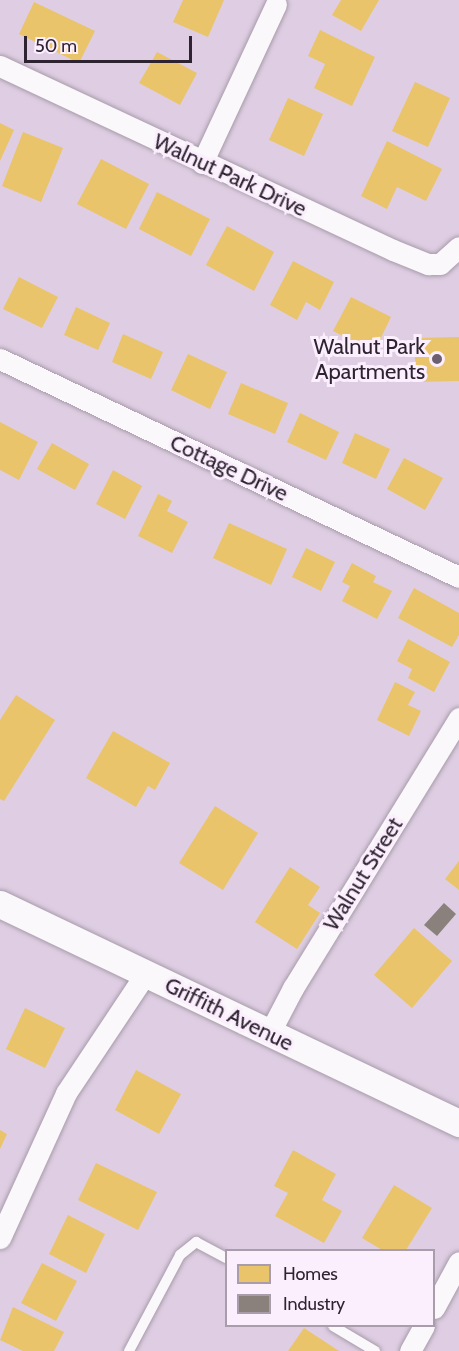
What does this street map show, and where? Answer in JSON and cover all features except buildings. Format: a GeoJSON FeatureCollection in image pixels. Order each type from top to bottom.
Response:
{"type":"FeatureCollection","features":[{"type":"Feature","properties":{"kind":"street"},"geometry":{"type":"LineString","coordinates":[[202,163],[276,4]]}},
{"type":"Feature","properties":{"kind":"street","name":"Walnut Park Drive"},"geometry":{"type":"LineString","coordinates":[[0,66],[202,163],[428,264],[440,264],[459,247]]}},
{"type":"Feature","properties":{"kind":"street","name":"Cottage Drive"},"geometry":{"type":"LineString","coordinates":[[0,359],[459,577]]}},
{"type":"Feature","properties":{"kind":"street","name":"Walnut Street"},"geometry":{"type":"LineString","coordinates":[[270,1032],[293,988],[459,718]]}},
{"type":"Feature","properties":{"kind":"street","name":"Griffith Avenue"},"geometry":{"type":"LineString","coordinates":[[0,904],[459,1123]]}},
{"type":"Feature","properties":{"kind":"street"},"geometry":{"type":"LineString","coordinates":[[0,1238],[66,1093],[146,974]]}},
{"type":"Feature","properties":{"kind":"street"},"geometry":{"type":"LineString","coordinates":[[435,1306],[459,1262]]}},
{"type":"Feature","properties":{"kind":"street"},"geometry":{"type":"LineString","coordinates":[[410,1351],[423,1327]]}},
{"type":"Feature","properties":{"kind":"lane"},"geometry":{"type":"LineString","coordinates":[[129,1351],[180,1254],[196,1242],[225,1257]]}},
{"type":"Feature","properties":{"kind":"lane"},"geometry":{"type":"LineString","coordinates":[[335,1327],[375,1351]]}},
{"type":"Feature","properties":{"kind":"place","name":"Walnut Park Apartments"},"geometry":{"type":"Point","coordinates":[437,359]}}]}
